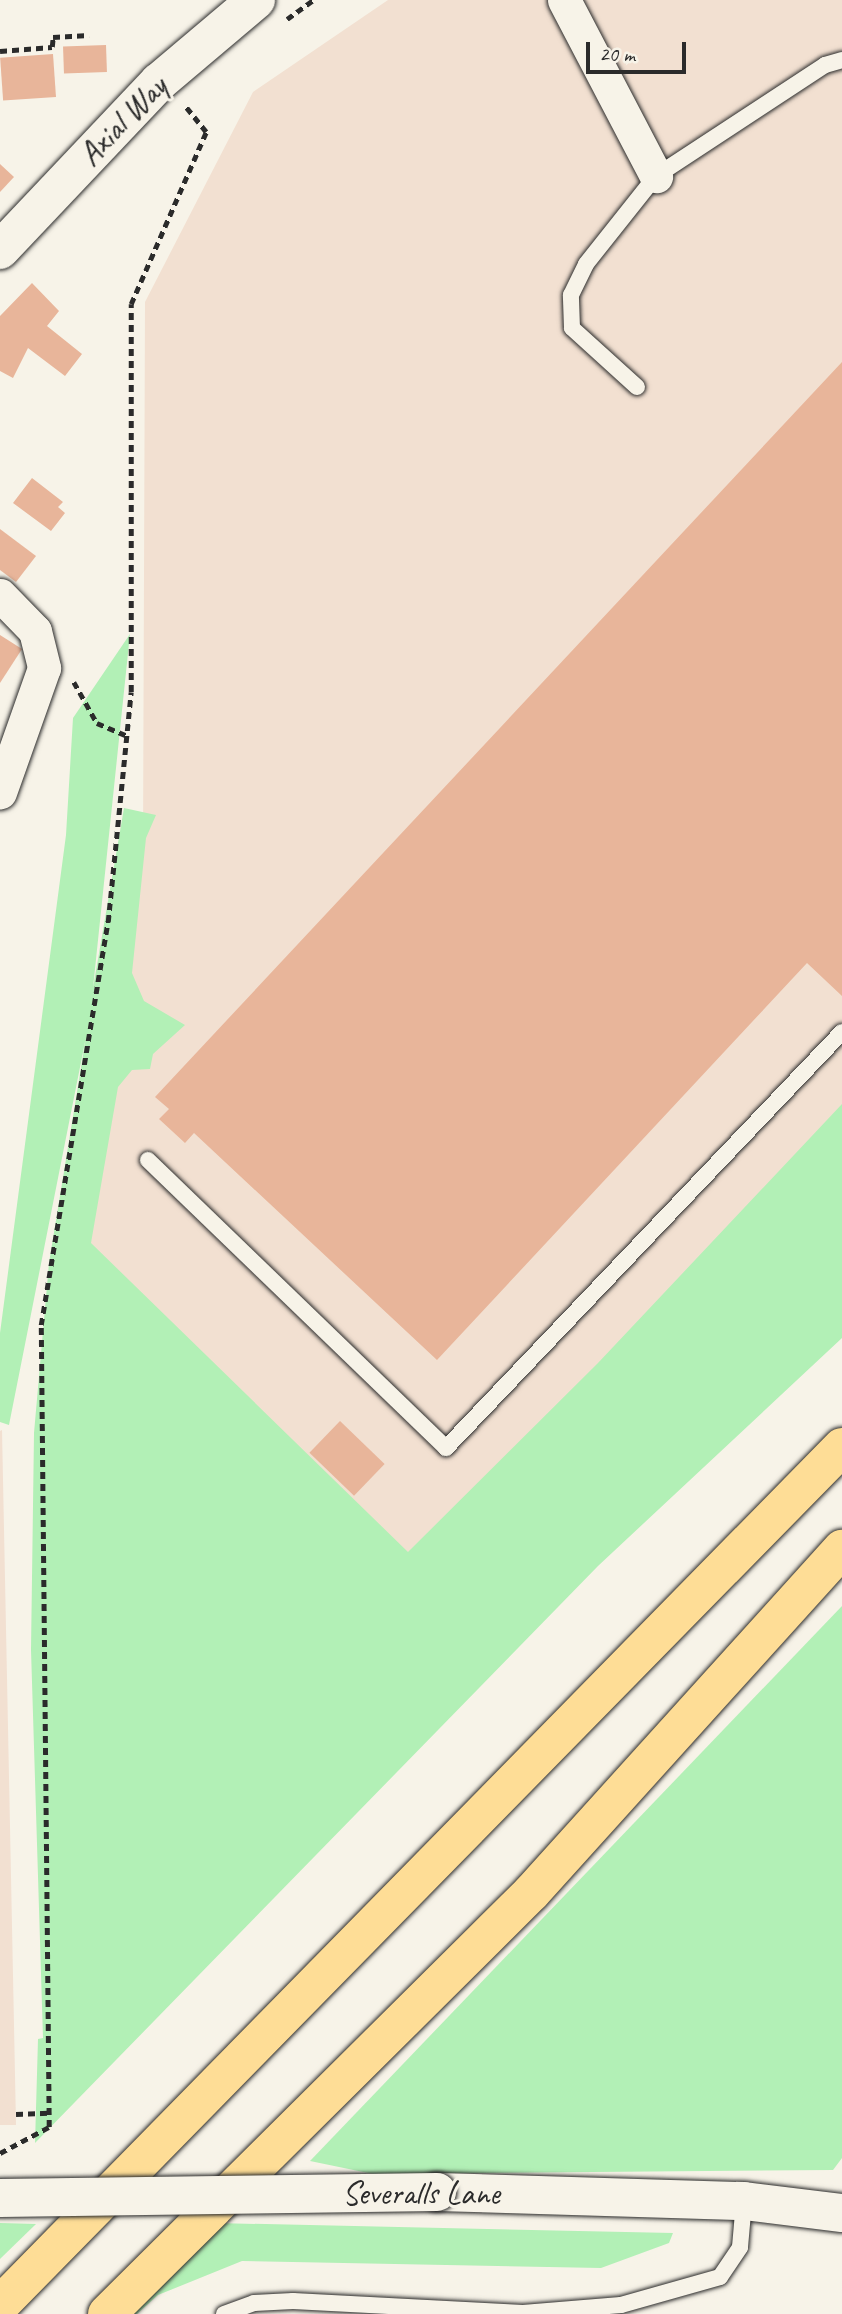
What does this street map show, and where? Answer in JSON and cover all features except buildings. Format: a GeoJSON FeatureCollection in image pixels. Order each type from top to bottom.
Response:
{"type":"FeatureCollection","features":[{"type":"Feature","properties":{"kind":"highway"},"geometry":{"type":"LineString","coordinates":[[0,2305],[842,1447]]}},
{"type":"Feature","properties":{"kind":"highway"},"geometry":{"type":"LineString","coordinates":[[107,2314],[531,1893],[842,1549]]}},
{"type":"Feature","properties":{"kind":"street","name":"Axial Way"},"geometry":{"type":"LineString","coordinates":[[0,250],[159,82],[256,0]]}},
{"type":"Feature","properties":{"kind":"street"},"geometry":{"type":"LineString","coordinates":[[564,0],[656,176]]}},
{"type":"Feature","properties":{"kind":"street"},"geometry":{"type":"LineString","coordinates":[[0,595],[35,631],[44,668],[0,792]]}},
{"type":"Feature","properties":{"kind":"street","name":"Severalls Lane"},"geometry":{"type":"LineString","coordinates":[[0,2198],[437,2193],[744,2201],[842,2213]]}},
{"type":"Feature","properties":{"kind":"lane"},"geometry":{"type":"LineString","coordinates":[[637,387],[572,328],[571,295],[586,264],[656,176],[825,65],[842,61]]}},
{"type":"Feature","properties":{"kind":"lane"},"geometry":{"type":"LineString","coordinates":[[148,1160],[446,1448],[842,1032]]}},
{"type":"Feature","properties":{"kind":"lane"},"geometry":{"type":"LineString","coordinates":[[224,2314],[254,2302],[293,2301],[558,2312],[621,2305],[720,2277],[740,2247],[744,2201]]}},
{"type":"Feature","properties":{"kind":"path"},"geometry":{"type":"LineString","coordinates":[[0,51],[52,47],[53,37],[89,35]]}},
{"type":"Feature","properties":{"kind":"path"},"geometry":{"type":"LineString","coordinates":[[0,2153],[49,2127],[41,1325],[108,922],[127,736],[131,304],[206,132],[184,105]]}},
{"type":"Feature","properties":{"kind":"path"},"geometry":{"type":"LineString","coordinates":[[44,668],[73,681],[97,723],[127,736]]}},
{"type":"Feature","properties":{"kind":"path"},"geometry":{"type":"LineString","coordinates":[[16,2114],[49,2113]]}},
{"type":"Feature","properties":{"kind":"shaded area"},"geometry":{"type":"Polygon","coordinates":[[[388,0],[842,0],[842,1146],[422,1592],[85,1259],[143,846],[145,302],[253,92],[388,0]]]}},
{"type":"Feature","properties":{"kind":"shaded area"},"geometry":{"type":"Polygon","coordinates":[[[2,1430],[16,2125],[0,2125],[2,1430]]]}},
{"type":"Feature","properties":{"kind":"green space"},"geometry":{"type":"Polygon","coordinates":[[[130,634],[93,988],[124,808],[156,815],[146,838],[132,973],[144,1001],[185,1025],[153,1054],[150,1069],[132,1070],[118,1087],[91,1243],[408,1552],[598,1363],[842,1104],[842,1338],[598,1566],[35,2143],[38,2039],[43,2038],[31,1650],[34,1433],[49,1263],[86,1037],[9,1425],[0,1422],[0,1333],[66,835],[73,718],[130,634]]]}},
{"type":"Feature","properties":{"kind":"green space"},"geometry":{"type":"Polygon","coordinates":[[[842,1606],[842,2158],[833,2170],[373,2174],[310,2161],[842,1606]]]}},
{"type":"Feature","properties":{"kind":"green space"},"geometry":{"type":"Polygon","coordinates":[[[0,2223],[36,2224],[0,2259],[0,2223]]]}},
{"type":"Feature","properties":{"kind":"green space"},"geometry":{"type":"Polygon","coordinates":[[[215,2223],[673,2233],[669,2243],[601,2268],[242,2261],[158,2295],[137,2314],[123,2314],[215,2223]]]}}]}
